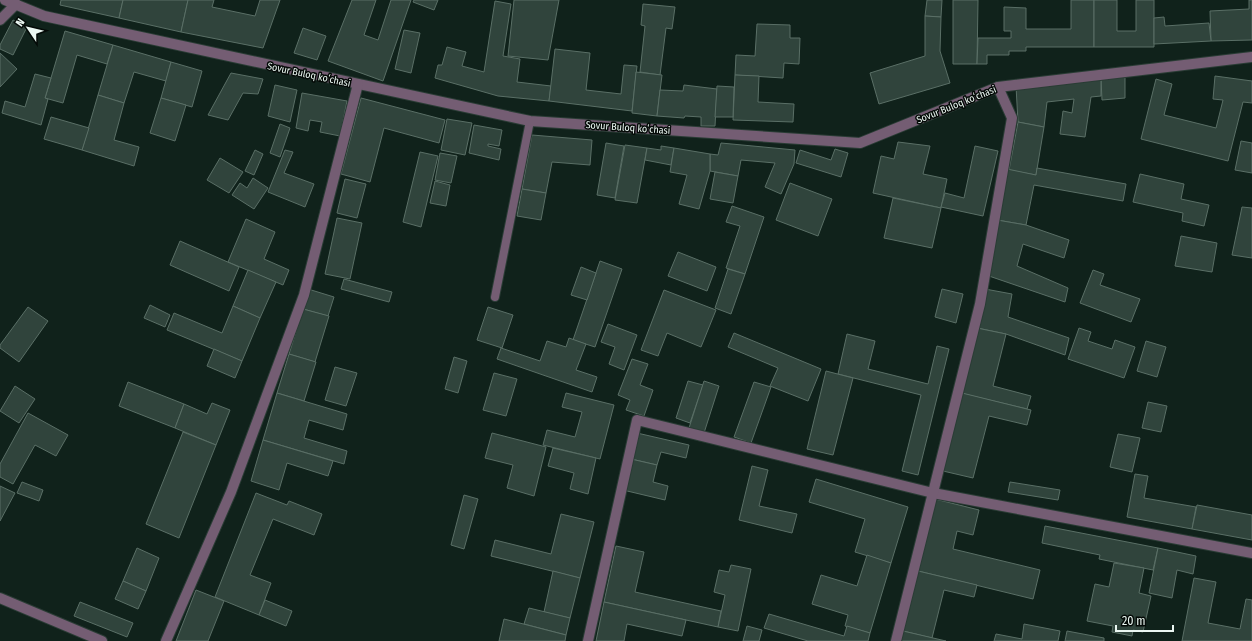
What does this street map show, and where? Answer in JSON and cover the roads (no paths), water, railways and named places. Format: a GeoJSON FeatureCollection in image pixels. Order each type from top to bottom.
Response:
{"type":"FeatureCollection","features":[{"type":"Feature","properties":{"kind":"street","name":"Sovur Buloq koʻchasi"},"geometry":{"type":"LineString","coordinates":[[5,0],[44,16],[530,121],[860,143],[998,87],[1252,57]]}},
{"type":"Feature","properties":{"kind":"street"},"geometry":{"type":"LineString","coordinates":[[0,20],[16,4]]}},
{"type":"Feature","properties":{"kind":"street"},"geometry":{"type":"LineString","coordinates":[[166,641],[231,492],[304,295],[358,84]]}},
{"type":"Feature","properties":{"kind":"street"},"geometry":{"type":"LineString","coordinates":[[896,641],[980,304],[1012,118],[998,87]]}},
{"type":"Feature","properties":{"kind":"street"},"geometry":{"type":"LineString","coordinates":[[588,641],[637,420],[932,494],[1252,553]]}},
{"type":"Feature","properties":{"kind":"street"},"geometry":{"type":"LineString","coordinates":[[0,598],[102,641]]}},
{"type":"Feature","properties":{"kind":"lane"},"geometry":{"type":"LineString","coordinates":[[495,297],[530,121]]}}]}
